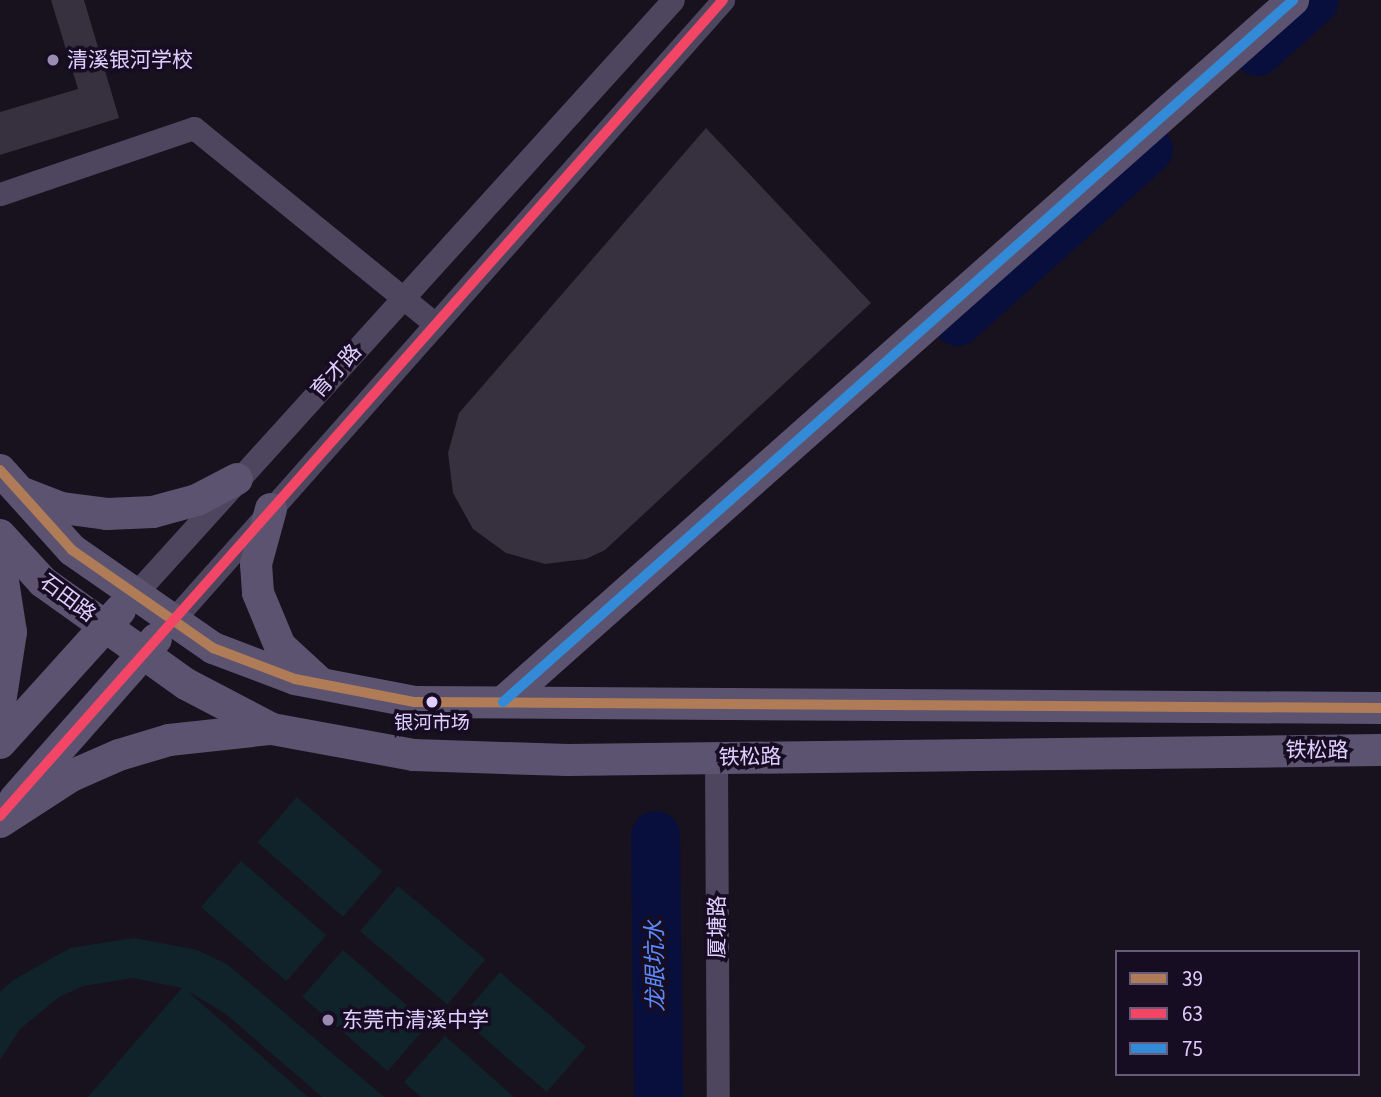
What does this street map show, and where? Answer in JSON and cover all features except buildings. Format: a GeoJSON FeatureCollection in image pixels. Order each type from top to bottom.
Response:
{"type":"FeatureCollection","features":[{"type":"Feature","properties":{"kind":"street","name":"育才路"},"geometry":{"type":"LineString","coordinates":[[0,743],[673,0]]}},
{"type":"Feature","properties":{"kind":"street","name":"育才路"},"geometry":{"type":"LineString","coordinates":[[0,816],[723,0]]}},
{"type":"Feature","properties":{"kind":"street"},"geometry":{"type":"LineString","coordinates":[[503,702],[1293,0]]}},
{"type":"Feature","properties":{"kind":"street"},"geometry":{"type":"LineString","coordinates":[[0,194],[194,128],[435,324]]}},
{"type":"Feature","properties":{"kind":"street"},"geometry":{"type":"LineString","coordinates":[[10,481],[62,508],[107,514],[142,513],[197,500],[237,479]]}},
{"type":"Feature","properties":{"kind":"street","name":"石田路"},"geometry":{"type":"LineString","coordinates":[[10,481],[72,551],[173,620]]}},
{"type":"Feature","properties":{"kind":"street"},"geometry":{"type":"LineString","coordinates":[[271,509],[256,564],[266,621],[280,646],[322,684]]}},
{"type":"Feature","properties":{"kind":"street","name":"石田路"},"geometry":{"type":"LineString","coordinates":[[0,535],[43,582],[143,653]]}},
{"type":"Feature","properties":{"kind":"street"},"geometry":{"type":"LineString","coordinates":[[0,562],[11,632],[0,703]]}},
{"type":"Feature","properties":{"kind":"street","name":"铁松路"},"geometry":{"type":"LineString","coordinates":[[173,620],[213,648],[295,679],[415,702],[1381,708]]}},
{"type":"Feature","properties":{"kind":"street","name":"铁松路"},"geometry":{"type":"LineString","coordinates":[[143,653],[186,684],[271,729],[414,755],[568,760],[1381,750]]}},
{"type":"Feature","properties":{"kind":"street"},"geometry":{"type":"LineString","coordinates":[[0,822],[71,776],[119,755],[181,738],[271,729]]}},
{"type":"Feature","properties":{"kind":"street","name":"厦塘路"},"geometry":{"type":"LineString","coordinates":[[716,758],[718,1097]]}},
{"type":"Feature","properties":{"kind":"shaded area"},"geometry":{"type":"Polygon","coordinates":[[[297,797],[382,871],[343,916],[258,842],[297,797]]]}},
{"type":"Feature","properties":{"kind":"shaded area"},"geometry":{"type":"Polygon","coordinates":[[[241,861],[326,935],[286,981],[201,907],[241,861]]]}},
{"type":"Feature","properties":{"kind":"shaded area"},"geometry":{"type":"Polygon","coordinates":[[[398,886],[485,959],[447,1004],[360,931],[398,886]]]}},
{"type":"Feature","properties":{"kind":"shaded area"},"geometry":{"type":"Polygon","coordinates":[[[134,938],[197,950],[227,964],[384,1097],[322,1097],[226,1014],[186,990],[308,1097],[88,1097],[182,988],[133,978],[83,986],[59,997],[20,1029],[0,1060],[0,992],[13,980],[70,948],[134,938]]]}},
{"type":"Feature","properties":{"kind":"shaded area"},"geometry":{"type":"Polygon","coordinates":[[[343,950],[428,1024],[388,1071],[302,997],[343,950]]]}},
{"type":"Feature","properties":{"kind":"shaded area"},"geometry":{"type":"Polygon","coordinates":[[[500,972],[586,1047],[547,1092],[461,1017],[500,972]]]}},
{"type":"Feature","properties":{"kind":"shaded area"},"geometry":{"type":"Polygon","coordinates":[[[445,1036],[514,1097],[421,1097],[404,1082],[445,1036]]]}},
{"type":"Feature","properties":{"kind":"waterway","name":"龙眼坑水"},"geometry":{"type":"LineString","coordinates":[[1257,51],[1314,0]]}},
{"type":"Feature","properties":{"kind":"waterway","name":"龙眼坑水"},"geometry":{"type":"LineString","coordinates":[[957,321],[1148,149]]}},
{"type":"Feature","properties":{"kind":"waterway","name":"龙眼坑水"},"geometry":{"type":"LineString","coordinates":[[655,835],[658,1097]]}},
{"type":"Feature","properties":{"kind":"transit line","name":"63"},"geometry":{"type":"LineString","coordinates":[[0,816],[723,0]]}},
{"type":"Feature","properties":{"kind":"transit line","name":"75"},"geometry":{"type":"LineString","coordinates":[[503,702],[1293,0]]}},
{"type":"Feature","properties":{"kind":"transit line","name":"39"},"geometry":{"type":"LineString","coordinates":[[0,470],[72,550],[213,648],[295,679],[415,702],[1381,708]]}},
{"type":"Feature","properties":{"kind":"place","name":"清溪银河学校"},"geometry":{"type":"Point","coordinates":[53,60]}},
{"type":"Feature","properties":{"kind":"place","name":"银河市场"},"geometry":{"type":"Point","coordinates":[432,702]}},
{"type":"Feature","properties":{"kind":"place","name":"东莞市清溪中学"},"geometry":{"type":"Point","coordinates":[328,1020]}}]}
